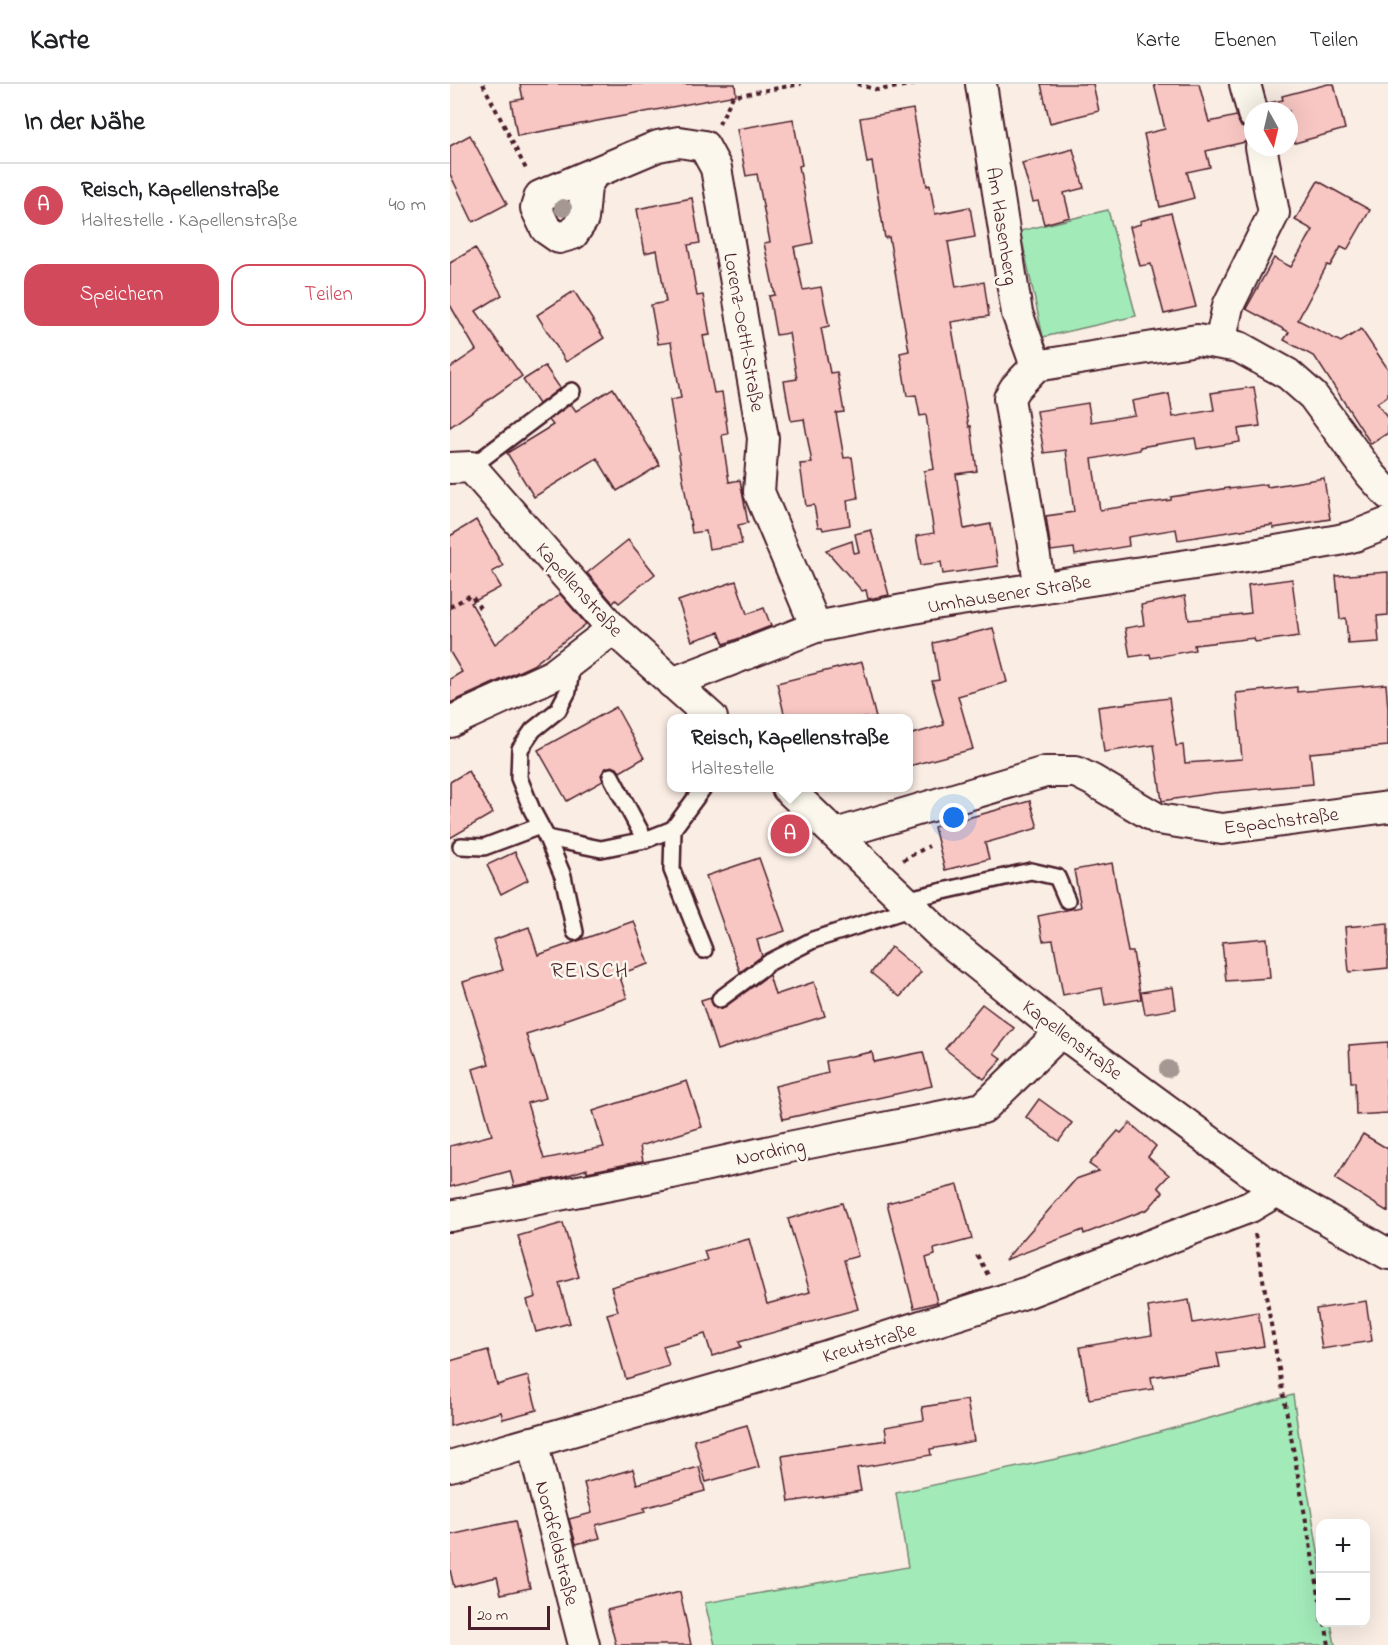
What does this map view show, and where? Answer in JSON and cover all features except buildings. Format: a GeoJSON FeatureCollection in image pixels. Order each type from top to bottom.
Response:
{"type":"FeatureCollection","features":[{"type":"Feature","properties":{"kind":"street","name":"Am Hasenberg"},"geometry":{"type":"LineString","coordinates":[[981,84],[1017,313],[1036,366]]}},
{"type":"Feature","properties":{"kind":"street"},"geometry":{"type":"LineString","coordinates":[[1245,84],[1250,102]]}},
{"type":"Feature","properties":{"kind":"street","name":"Lorenz-Oettl-Straße"},"geometry":{"type":"LineString","coordinates":[[540,196],[658,146],[679,142],[704,146],[717,168],[763,438],[759,492],[816,627]]}},
{"type":"Feature","properties":{"kind":"street"},"geometry":{"type":"LineString","coordinates":[[1220,343],[1228,306],[1274,213],[1263,156]]}},
{"type":"Feature","properties":{"kind":"street"},"geometry":{"type":"LineString","coordinates":[[540,196],[536,208],[546,229],[559,238],[573,234],[583,219],[586,186],[594,173]]}},
{"type":"Feature","properties":{"kind":"street"},"geometry":{"type":"LineString","coordinates":[[1040,588],[1009,398],[1015,388],[1036,366],[1197,340],[1239,347],[1288,374],[1313,396],[1380,484],[1373,494],[1369,511],[1355,536]]}},
{"type":"Feature","properties":{"kind":"street","name":"Kapellenstraße"},"geometry":{"type":"LineString","coordinates":[[460,468],[614,629],[707,714]]}},
{"type":"Feature","properties":{"kind":"street","name":"Umhausener Straße"},"geometry":{"type":"LineString","coordinates":[[672,683],[816,627],[934,604],[1339,540],[1388,523]]}},
{"type":"Feature","properties":{"kind":"street"},"geometry":{"type":"LineString","coordinates":[[450,722],[553,675],[614,629]]}},
{"type":"Feature","properties":{"kind":"street","name":"Espachstraße"},"geometry":{"type":"LineString","coordinates":[[836,834],[1045,772],[1076,772],[1158,819],[1222,829],[1388,807]]}},
{"type":"Feature","properties":{"kind":"street","name":"Kapellenstraße"},"geometry":{"type":"LineString","coordinates":[[791,792],[942,936],[1061,1032],[1277,1191],[1388,1254]]}},
{"type":"Feature","properties":{"kind":"street","name":"Nordring"},"geometry":{"type":"LineString","coordinates":[[450,1216],[672,1173],[983,1108],[1061,1032]]}},
{"type":"Feature","properties":{"kind":"street","name":"Kreutstraße"},"geometry":{"type":"LineString","coordinates":[[450,1466],[776,1371],[1028,1292],[1250,1207],[1277,1191]]}},
{"type":"Feature","properties":{"kind":"street","name":"Nordfeldstraße"},"geometry":{"type":"LineString","coordinates":[[532,1442],[584,1645]]}},
{"type":"Feature","properties":{"kind":"lane"},"geometry":{"type":"LineString","coordinates":[[460,468],[572,391]]}},
{"type":"Feature","properties":{"kind":"lane"},"geometry":{"type":"LineString","coordinates":[[573,660],[568,691],[558,710],[533,730],[520,749],[519,778],[563,876],[575,933]]}},
{"type":"Feature","properties":{"kind":"lane"},"geometry":{"type":"LineString","coordinates":[[611,776],[645,840]]}},
{"type":"Feature","properties":{"kind":"lane"},"geometry":{"type":"LineString","coordinates":[[461,846],[484,847],[544,832],[601,849],[645,840],[673,829],[699,792]]}},
{"type":"Feature","properties":{"kind":"lane"},"geometry":{"type":"LineString","coordinates":[[673,829],[672,870],[704,950]]}},
{"type":"Feature","properties":{"kind":"lane"},"geometry":{"type":"LineString","coordinates":[[720,999],[770,962],[813,940],[908,904],[1031,871],[1057,877],[1066,900]]}},
{"type":"Feature","properties":{"kind":"path"},"geometry":{"type":"LineString","coordinates":[[483,84],[540,196]]}},
{"type":"Feature","properties":{"kind":"path"},"geometry":{"type":"LineString","coordinates":[[717,168],[719,122],[733,96],[801,84]]}},
{"type":"Feature","properties":{"kind":"path"},"geometry":{"type":"LineString","coordinates":[[857,84],[878,90],[918,84]]}},
{"type":"Feature","properties":{"kind":"path"},"geometry":{"type":"LineString","coordinates":[[450,607],[471,595],[480,608]]}},
{"type":"Feature","properties":{"kind":"path"},"geometry":{"type":"LineString","coordinates":[[1250,1207],[1316,1577]]}},
{"type":"Feature","properties":{"kind":"path"},"geometry":{"type":"LineString","coordinates":[[1326,1627],[1329,1645]]}},
{"type":"Feature","properties":{"kind":"green space"},"geometry":{"type":"Polygon","coordinates":[[[1108,210],[1136,316],[1043,337],[1020,231],[1108,210]]]}},
{"type":"Feature","properties":{"kind":"green space"},"geometry":{"type":"Polygon","coordinates":[[[1293,1395],[1316,1539],[1316,1627],[1332,1627],[1335,1645],[715,1645],[705,1603],[908,1567],[896,1493],[1084,1453],[1293,1395]]]}},
{"type":"Feature","properties":{"kind":"place","name":"Reisch, Kapellenstraße"},"geometry":{"type":"Point","coordinates":[790,834]}},
{"type":"Feature","properties":{"kind":"district","name":"REISCH"},"geometry":{"type":"Point","coordinates":[590,969]}}]}
